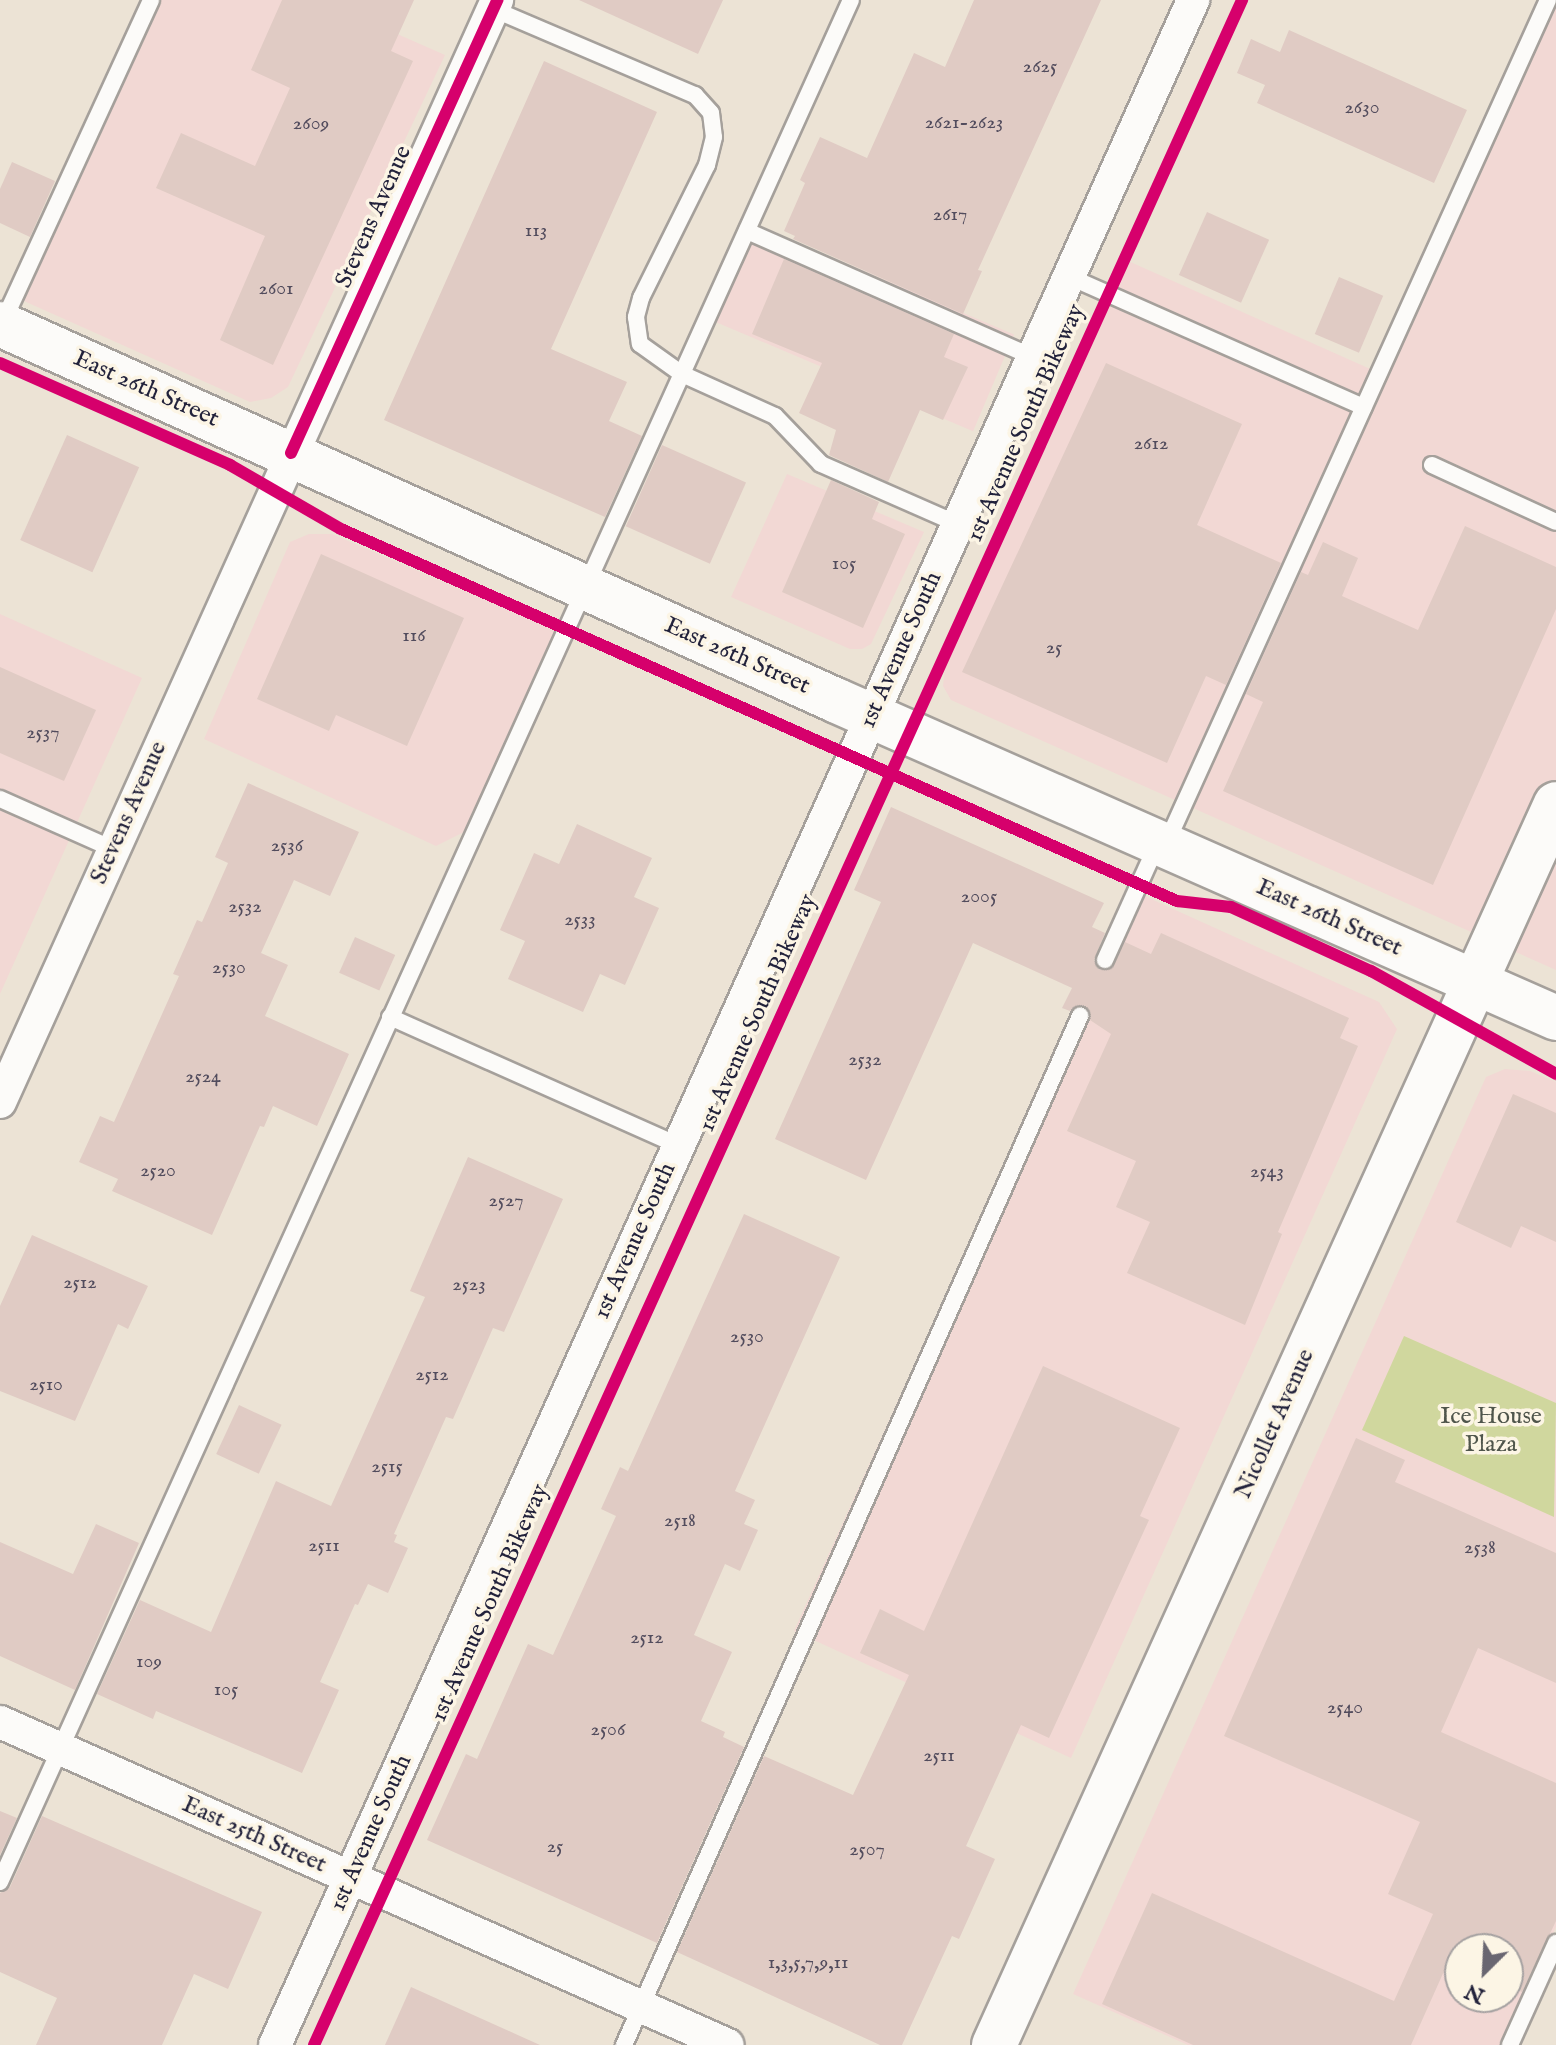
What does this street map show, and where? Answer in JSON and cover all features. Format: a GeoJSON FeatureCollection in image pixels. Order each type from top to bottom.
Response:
{"type":"FeatureCollection","features":[{"type":"Feature","properties":{"kind":"street","name":"1st Avenue South"},"geometry":{"type":"LineString","coordinates":[[275,2045],[1193,0]]}},
{"type":"Feature","properties":{"kind":"street","name":"Stevens Avenue"},"geometry":{"type":"LineString","coordinates":[[0,1102],[495,4]]}},
{"type":"Feature","properties":{"kind":"street","name":"East 26th Street"},"geometry":{"type":"LineString","coordinates":[[1,326],[291,453],[1161,845],[1556,1018]]}},
{"type":"Feature","properties":{"kind":"street","name":"Nicollet Avenue"},"geometry":{"type":"LineString","coordinates":[[994,2045],[1556,804]]}},
{"type":"Feature","properties":{"kind":"street","name":"East 25th Street"},"geometry":{"type":"LineString","coordinates":[[0,1722],[728,2045]]}},
{"type":"Feature","properties":{"kind":"lane"},"geometry":{"type":"LineString","coordinates":[[1,326],[151,0]]}},
{"type":"Feature","properties":{"kind":"lane"},"geometry":{"type":"LineString","coordinates":[[0,1882],[851,0]]}},
{"type":"Feature","properties":{"kind":"lane"},"geometry":{"type":"LineString","coordinates":[[1105,960],[1364,407],[1548,0]]}},
{"type":"Feature","properties":{"kind":"lane"},"geometry":{"type":"LineString","coordinates":[[495,4],[695,95],[711,113],[714,137],[707,165],[641,298],[636,317],[640,344],[682,374],[775,416],[821,464],[958,524]]}},
{"type":"Feature","properties":{"kind":"lane"},"geometry":{"type":"LineString","coordinates":[[747,231],[1033,357]]}},
{"type":"Feature","properties":{"kind":"lane"},"geometry":{"type":"LineString","coordinates":[[1070,277],[1364,407]]}},
{"type":"Feature","properties":{"kind":"lane"},"geometry":{"type":"LineString","coordinates":[[1432,465],[1556,522]]}},
{"type":"Feature","properties":{"kind":"lane"},"geometry":{"type":"LineString","coordinates":[[0,799],[113,849]]}},
{"type":"Feature","properties":{"kind":"lane"},"geometry":{"type":"LineString","coordinates":[[624,2045],[1080,1016]]}},
{"type":"Feature","properties":{"kind":"lane"},"geometry":{"type":"LineString","coordinates":[[390,1017],[678,1145]]}},
{"type":"Feature","properties":{"kind":"lane"},"geometry":{"type":"LineString","coordinates":[[1510,2045],[1556,1943]]}},
{"type":"Feature","properties":{"kind":"shaded area"},"geometry":{"type":"Polygon","coordinates":[[[144,0],[320,0],[445,55],[288,387],[271,398],[250,402],[15,297],[144,0]]]}},
{"type":"Feature","properties":{"kind":"shaded area"},"geometry":{"type":"Polygon","coordinates":[[[1556,0],[1556,970],[951,700],[943,686],[946,657],[1126,260],[1386,376],[1556,0]]]}},
{"type":"Feature","properties":{"kind":"shaded area"},"geometry":{"type":"Polygon","coordinates":[[[749,222],[1014,335],[973,431],[708,319],[749,222]]]}},
{"type":"Feature","properties":{"kind":"shaded area"},"geometry":{"type":"Polygon","coordinates":[[[787,474],[924,532],[871,644],[862,649],[850,649],[731,597],[787,474]]]}},
{"type":"Feature","properties":{"kind":"shaded area"},"geometry":{"type":"Polygon","coordinates":[[[309,534],[332,534],[567,635],[484,822],[436,846],[204,739],[290,542],[309,534]]]}},
{"type":"Feature","properties":{"kind":"shaded area"},"geometry":{"type":"Polygon","coordinates":[[[0,614],[142,678],[0,994],[0,614]]]}},
{"type":"Feature","properties":{"kind":"shaded area"},"geometry":{"type":"Polygon","coordinates":[[[1129,889],[1379,1002],[1397,1029],[1071,1758],[794,1631],[1129,889]]]}},
{"type":"Feature","properties":{"kind":"shaded area"},"geometry":{"type":"Polygon","coordinates":[[[1505,1069],[1530,1071],[1556,1082],[1556,1927],[1524,1998],[1524,1933],[1444,1933],[1444,2013],[1517,2013],[1503,2045],[1188,2045],[1073,1994],[1486,1077],[1505,1069]]]}},
{"type":"Feature","properties":{"kind":"green space","name":"Ice House Plaza"},"geometry":{"type":"Polygon","coordinates":[[[1404,1336],[1556,1403],[1554,1517],[1362,1430],[1404,1336]]]}},
{"type":"Feature","properties":{"kind":"building"},"geometry":{"type":"Polygon","coordinates":[[[282,0],[414,0],[391,51],[413,61],[273,365],[220,340],[265,236],[156,188],[181,133],[255,166],[290,88],[251,70],[282,0]]]}},
{"type":"Feature","properties":{"kind":"building"},"geometry":{"type":"Polygon","coordinates":[[[579,0],[723,0],[698,54],[579,0]]]}},
{"type":"Feature","properties":{"kind":"building"},"geometry":{"type":"Polygon","coordinates":[[[974,0],[1101,0],[978,270],[982,271],[963,314],[793,239],[795,236],[784,231],[805,183],[800,180],[820,137],[867,158],[914,53],[945,67],[974,0]]]}},
{"type":"Feature","properties":{"kind":"building"},"geometry":{"type":"Polygon","coordinates":[[[1289,30],[1467,110],[1434,183],[1257,103],[1265,85],[1237,73],[1251,39],[1280,52],[1289,30]]]}},
{"type":"Feature","properties":{"kind":"building"},"geometry":{"type":"Polygon","coordinates":[[[544,61],[657,112],[551,349],[627,382],[609,421],[642,436],[605,517],[384,420],[544,61]]]}},
{"type":"Feature","properties":{"kind":"building"},"geometry":{"type":"Polygon","coordinates":[[[12,162],[55,181],[30,237],[0,223],[0,189],[12,162]]]}},
{"type":"Feature","properties":{"kind":"building"},"geometry":{"type":"Polygon","coordinates":[[[1207,212],[1269,240],[1241,303],[1179,275],[1207,212]]]}},
{"type":"Feature","properties":{"kind":"building"},"geometry":{"type":"Polygon","coordinates":[[[784,259],[954,334],[944,357],[968,367],[943,420],[920,410],[888,482],[829,455],[836,430],[799,413],[822,363],[752,334],[784,259]]]}},
{"type":"Feature","properties":{"kind":"building"},"geometry":{"type":"Polygon","coordinates":[[[1339,277],[1383,296],[1359,353],[1315,334],[1339,277]]]}},
{"type":"Feature","properties":{"kind":"building"},"geometry":{"type":"Polygon","coordinates":[[[1106,363],[1242,424],[1197,525],[1281,563],[1226,685],[1206,676],[1167,763],[962,672],[1106,363]]]}},
{"type":"Feature","properties":{"kind":"building"},"geometry":{"type":"Polygon","coordinates":[[[67,435],[139,467],[92,572],[20,540],[67,435]]]}},
{"type":"Feature","properties":{"kind":"building"},"geometry":{"type":"Polygon","coordinates":[[[662,445],[746,482],[710,564],[626,526],[662,445]]]}},
{"type":"Feature","properties":{"kind":"building"},"geometry":{"type":"Polygon","coordinates":[[[831,480],[879,502],[872,519],[905,534],[863,628],[782,592],[831,480]]]}},
{"type":"Feature","properties":{"kind":"building"},"geometry":{"type":"Polygon","coordinates":[[[1465,526],[1556,567],[1556,609],[1433,885],[1223,791],[1263,702],[1246,694],[1301,572],[1308,575],[1323,542],[1358,558],[1342,596],[1418,630],[1465,526]]]}},
{"type":"Feature","properties":{"kind":"building"},"geometry":{"type":"Polygon","coordinates":[[[321,554],[464,618],[407,746],[336,715],[329,731],[257,699],[321,554]]]}},
{"type":"Feature","properties":{"kind":"building"},"geometry":{"type":"Polygon","coordinates":[[[0,667],[96,710],[64,781],[0,753],[0,667]]]}},
{"type":"Feature","properties":{"kind":"building"},"geometry":{"type":"Polygon","coordinates":[[[248,783],[359,832],[330,896],[294,880],[261,953],[288,965],[265,1016],[349,1054],[317,1126],[273,1106],[264,1127],[260,1126],[212,1235],[112,1191],[118,1179],[79,1162],[100,1116],[114,1122],[179,976],[173,974],[197,920],[202,922],[228,863],[215,857],[248,783]]]}},
{"type":"Feature","properties":{"kind":"building"},"geometry":{"type":"Polygon","coordinates":[[[891,807],[1104,903],[1092,927],[1105,933],[1094,960],[1100,970],[1112,968],[1125,942],[1151,954],[1161,933],[1349,1018],[1340,1038],[1358,1046],[1278,1232],[1282,1234],[1245,1325],[1127,1273],[1150,1222],[1116,1207],[1136,1161],[1067,1131],[1111,1034],[1090,1020],[1085,1006],[1078,1005],[1070,1011],[1062,1008],[1072,988],[973,943],[866,1180],[775,1139],[881,902],[854,890],[891,807]]]}},
{"type":"Feature","properties":{"kind":"building"},"geometry":{"type":"Polygon","coordinates":[[[577,824],[652,858],[634,897],[659,908],[625,985],[600,974],[583,1012],[508,979],[525,941],[500,930],[534,853],[559,864],[577,824]]]}},
{"type":"Feature","properties":{"kind":"building"},"geometry":{"type":"Polygon","coordinates":[[[355,937],[395,955],[379,991],[339,973],[355,937]]]}},
{"type":"Feature","properties":{"kind":"building"},"geometry":{"type":"Polygon","coordinates":[[[1513,1094],[1556,1113],[1556,1242],[1521,1226],[1511,1248],[1456,1222],[1513,1094]]]}},
{"type":"Feature","properties":{"kind":"building"},"geometry":{"type":"Polygon","coordinates":[[[468,1157],[563,1199],[504,1332],[493,1328],[453,1419],[446,1417],[394,1534],[397,1535],[394,1542],[408,1548],[388,1593],[368,1584],[358,1605],[355,1604],[320,1682],[339,1690],[302,1773],[156,1711],[153,1719],[97,1694],[140,1600],[211,1632],[276,1481],[331,1506],[425,1297],[410,1291],[468,1157]]]}},
{"type":"Feature","properties":{"kind":"building"},"geometry":{"type":"Polygon","coordinates":[[[744,1214],[840,1257],[735,1491],[755,1500],[744,1524],[758,1530],[740,1571],[725,1564],[694,1635],[732,1652],[701,1721],[725,1732],[723,1737],[744,1747],[657,1943],[427,1840],[466,1754],[477,1759],[528,1644],[553,1655],[616,1516],[601,1509],[620,1467],[628,1471],[744,1214]]]}},
{"type":"Feature","properties":{"kind":"building"},"geometry":{"type":"Polygon","coordinates":[[[32,1235],[148,1286],[128,1329],[118,1324],[75,1421],[0,1391],[0,1306],[32,1235]]]}},
{"type":"Feature","properties":{"kind":"building"},"geometry":{"type":"Polygon","coordinates":[[[1043,1366],[1180,1428],[1140,1516],[1149,1520],[1049,1738],[1021,1725],[966,1846],[995,1859],[959,1939],[952,1936],[902,2045],[880,2045],[677,1952],[764,1756],[853,1795],[909,1675],[860,1653],[880,1609],[924,1631],[1043,1366]]]}},
{"type":"Feature","properties":{"kind":"building"},"geometry":{"type":"Polygon","coordinates":[[[239,1405],[282,1425],[259,1474],[216,1454],[239,1405]]]}},
{"type":"Feature","properties":{"kind":"building"},"geometry":{"type":"Polygon","coordinates":[[[1356,1438],[1405,1460],[1395,1482],[1556,1553],[1556,1683],[1478,1648],[1441,1732],[1556,1783],[1556,1921],[1524,1988],[1524,1933],[1444,1933],[1444,1971],[1411,2045],[1193,2045],[1102,2004],[1152,1893],[1394,2001],[1433,1914],[1388,1894],[1420,1822],[1224,1736],[1356,1438]]]}},
{"type":"Feature","properties":{"kind":"building"},"geometry":{"type":"Polygon","coordinates":[[[96,1524],[139,1543],[75,1690],[0,1656],[0,1542],[73,1574],[96,1524]]]}},
{"type":"Feature","properties":{"kind":"building"},"geometry":{"type":"Polygon","coordinates":[[[0,1811],[17,1818],[0,1855],[0,1811]]]}},
{"type":"Feature","properties":{"kind":"building"},"geometry":{"type":"Polygon","coordinates":[[[42,1816],[262,1912],[228,1989],[194,1974],[162,2045],[36,2045],[57,1998],[0,1972],[0,1893],[10,1887],[42,1816]]]}},
{"type":"Feature","properties":{"kind":"building"},"geometry":{"type":"Polygon","coordinates":[[[411,1987],[540,2045],[385,2045],[411,1987]]]}},
{"type":"Feature","properties":{"kind":"cycle path"},"geometry":{"type":"LineString","coordinates":[[291,453],[497,0]]}},
{"type":"Feature","properties":{"kind":"cycle path","name":"1st Avenue South Bikeway"},"geometry":{"type":"LineString","coordinates":[[314,2045],[1242,0]]}},
{"type":"Feature","properties":{"kind":"cycle path"},"geometry":{"type":"LineString","coordinates":[[0,363],[230,465],[341,529],[1177,901],[1231,907],[1371,971],[1556,1074]]}}]}
